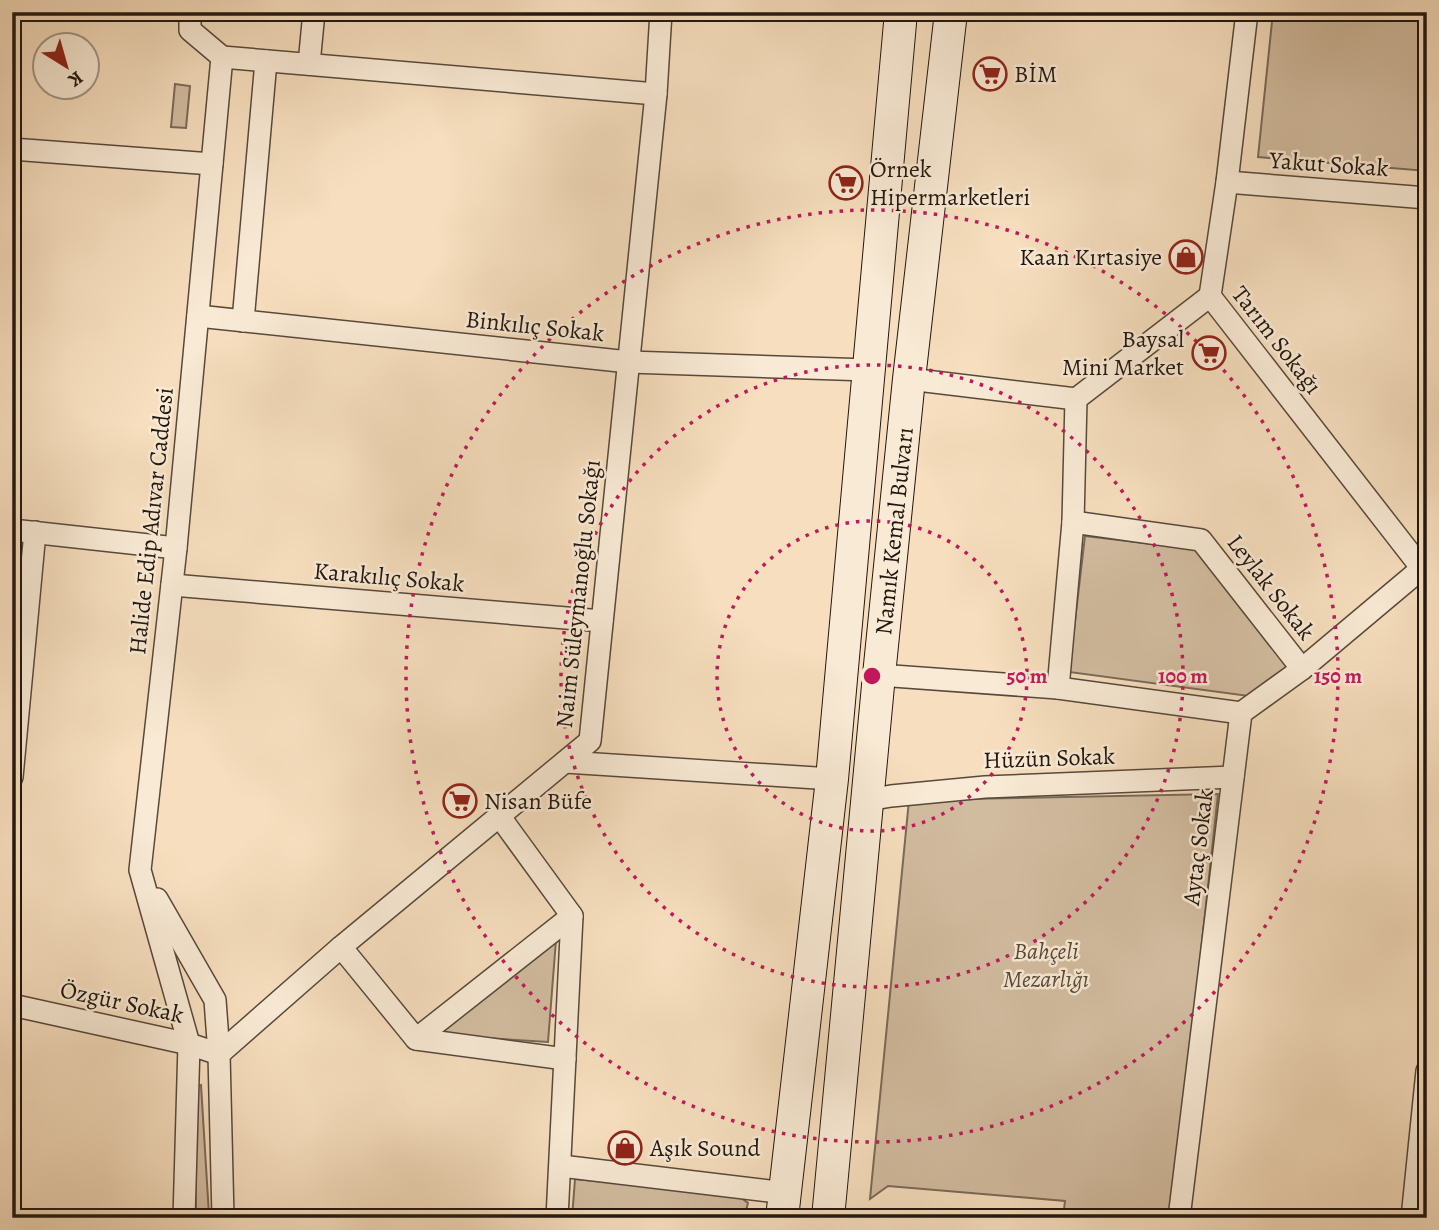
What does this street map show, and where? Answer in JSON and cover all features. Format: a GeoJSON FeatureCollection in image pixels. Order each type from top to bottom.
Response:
{"type":"FeatureCollection","features":[{"type":"Feature","properties":{"kind":"main road","name":"Namık Kemal Bulvarı"},"geometry":{"type":"LineString","coordinates":[[784,1206],[832,779],[901,12]]}},
{"type":"Feature","properties":{"kind":"main road","name":"Namık Kemal Bulvarı"},"geometry":{"type":"LineString","coordinates":[[828,1218],[909,379],[951,12]]}},
{"type":"Feature","properties":{"kind":"street"},"geometry":{"type":"LineString","coordinates":[[190,12],[190,30],[222,57],[656,94]]}},
{"type":"Feature","properties":{"kind":"street"},"geometry":{"type":"LineString","coordinates":[[309,64],[314,12]]}},
{"type":"Feature","properties":{"kind":"street","name":"Naim Süleymanoğlu Sokağı"},"geometry":{"type":"LineString","coordinates":[[219,1054],[341,947],[590,741],[656,94],[661,12]]}},
{"type":"Feature","properties":{"kind":"street","name":"Tarım Sokağı"},"geometry":{"type":"LineString","coordinates":[[1247,12],[1227,182],[1210,296],[1425,569]]}},
{"type":"Feature","properties":{"kind":"street","name":"Halide Edip Adıvar Caddesi"},"geometry":{"type":"LineString","coordinates":[[184,1218],[189,1044],[140,870],[176,548],[222,57]]}},
{"type":"Feature","properties":{"kind":"street"},"geometry":{"type":"LineString","coordinates":[[243,321],[266,61]]}},
{"type":"Feature","properties":{"kind":"street"},"geometry":{"type":"LineString","coordinates":[[12,149],[212,163]]}},
{"type":"Feature","properties":{"kind":"street","name":"Yakut Sokak"},"geometry":{"type":"LineString","coordinates":[[1227,182],[1427,198]]}},
{"type":"Feature","properties":{"kind":"street"},"geometry":{"type":"LineString","coordinates":[[909,379],[1076,399],[1210,296]]}},
{"type":"Feature","properties":{"kind":"street","name":"Binkılıç Sokak"},"geometry":{"type":"LineString","coordinates":[[198,316],[629,362],[868,370]]}},
{"type":"Feature","properties":{"kind":"street"},"geometry":{"type":"LineString","coordinates":[[1058,688],[1073,522],[1076,399]]}},
{"type":"Feature","properties":{"kind":"street","name":"Leylak Sokak"},"geometry":{"type":"LineString","coordinates":[[1073,522],[1201,540],[1302,669]]}},
{"type":"Feature","properties":{"kind":"street"},"geometry":{"type":"LineString","coordinates":[[12,530],[176,548]]}},
{"type":"Feature","properties":{"kind":"street"},"geometry":{"type":"LineString","coordinates":[[12,777],[34,532]]}},
{"type":"Feature","properties":{"kind":"street"},"geometry":{"type":"LineString","coordinates":[[879,675],[1058,688],[1241,713],[1302,669],[1425,569]]}},
{"type":"Feature","properties":{"kind":"street","name":"Karakılıç Sokak"},"geometry":{"type":"LineString","coordinates":[[172,585],[602,621]]}},
{"type":"Feature","properties":{"kind":"street","name":"Aytaç Sokak"},"geometry":{"type":"LineString","coordinates":[[1179,1218],[1241,713]]}},
{"type":"Feature","properties":{"kind":"street"},"geometry":{"type":"LineString","coordinates":[[565,762],[832,779]]}},
{"type":"Feature","properties":{"kind":"street","name":"Hüzün Sokak"},"geometry":{"type":"LineString","coordinates":[[868,800],[985,787],[1233,777]]}},
{"type":"Feature","properties":{"kind":"street"},"geometry":{"type":"LineString","coordinates":[[500,817],[572,916],[557,1218]]}},
{"type":"Feature","properties":{"kind":"street"},"geometry":{"type":"LineString","coordinates":[[140,870],[215,1000],[223,1218]]}},
{"type":"Feature","properties":{"kind":"street"},"geometry":{"type":"LineString","coordinates":[[416,1039],[572,916]]}},
{"type":"Feature","properties":{"kind":"street"},"geometry":{"type":"LineString","coordinates":[[341,947],[416,1039],[565,1059]]}},
{"type":"Feature","properties":{"kind":"street","name":"Özgür Sokak"},"geometry":{"type":"LineString","coordinates":[[12,1005],[189,1044],[219,1054]]}},
{"type":"Feature","properties":{"kind":"street"},"geometry":{"type":"LineString","coordinates":[[1412,1218],[1423,1143],[1427,1071]]}},
{"type":"Feature","properties":{"kind":"street"},"geometry":{"type":"LineString","coordinates":[[561,1166],[784,1206]]}},
{"type":"Feature","properties":{"kind":"green space"},"geometry":{"type":"Polygon","coordinates":[[[1273,12],[1427,12],[1427,171],[1258,157],[1273,12]]]}},
{"type":"Feature","properties":{"kind":"green space"},"geometry":{"type":"Polygon","coordinates":[[[175,84],[190,86],[186,128],[171,127],[175,84]]]}},
{"type":"Feature","properties":{"kind":"green space"},"geometry":{"type":"Polygon","coordinates":[[[1085,536],[1196,549],[1297,663],[1256,697],[1069,672],[1085,536]]]}},
{"type":"Feature","properties":{"kind":"green space","name":"Bahçeli Mezarlığı"},"geometry":{"type":"Polygon","coordinates":[[[1218,794],[1172,1218],[1063,1218],[1065,1201],[888,1186],[870,1199],[909,800],[1218,794]]]}},
{"type":"Feature","properties":{"kind":"green space"},"geometry":{"type":"Polygon","coordinates":[[[556,940],[548,1042],[436,1035],[556,940]]]}},
{"type":"Feature","properties":{"kind":"green space"},"geometry":{"type":"Polygon","coordinates":[[[201,1085],[209,1215],[196,1216],[194,1087],[201,1085]]]}},
{"type":"Feature","properties":{"kind":"green space"},"geometry":{"type":"Polygon","coordinates":[[[575,1179],[737,1195],[748,1203],[744,1218],[572,1218],[575,1179]]]}},
{"type":"Feature","properties":{"kind":"place","name":"BİM"},"geometry":{"type":"Point","coordinates":[990,74]}},
{"type":"Feature","properties":{"kind":"place","name":"Örnek Hipermarketleri"},"geometry":{"type":"Point","coordinates":[846,183]}},
{"type":"Feature","properties":{"kind":"place","name":"Kaan Kırtasiye"},"geometry":{"type":"Point","coordinates":[1186,257]}},
{"type":"Feature","properties":{"kind":"place","name":"Baysal Mini Market"},"geometry":{"type":"Point","coordinates":[1209,353]}},
{"type":"Feature","properties":{"kind":"place","name":"Nisan Büfe"},"geometry":{"type":"Point","coordinates":[460,801]}},
{"type":"Feature","properties":{"kind":"place","name":"Aşık Sound"},"geometry":{"type":"Point","coordinates":[625,1148]}}]}
